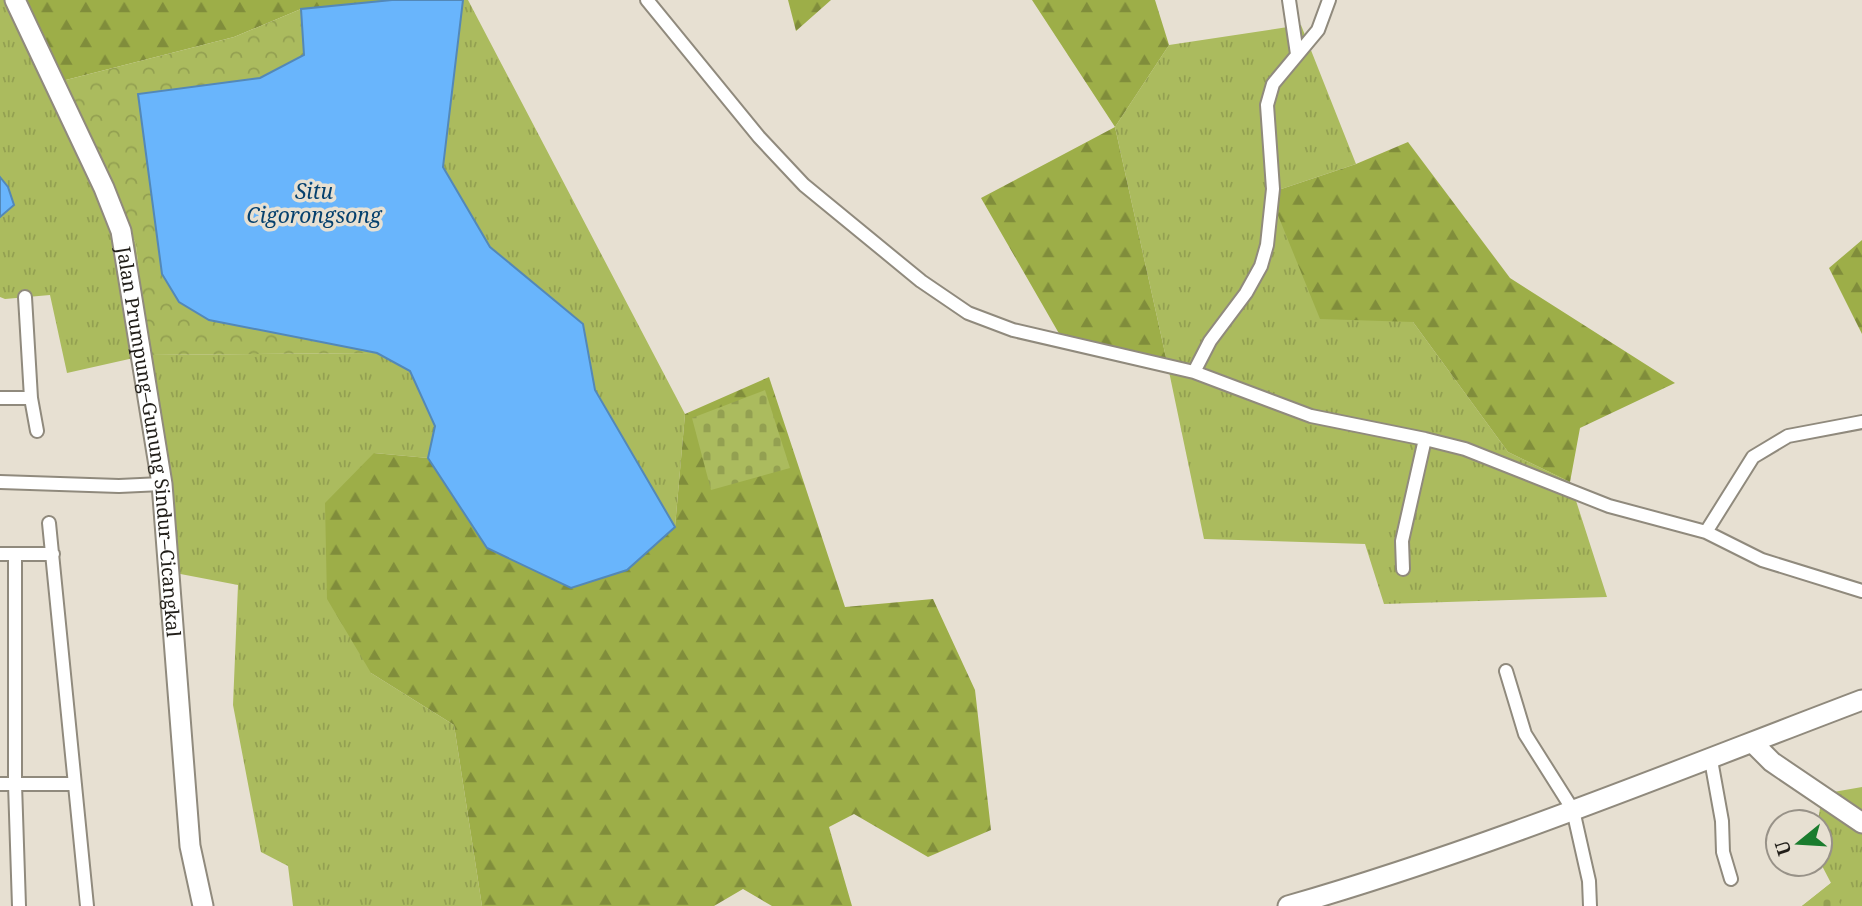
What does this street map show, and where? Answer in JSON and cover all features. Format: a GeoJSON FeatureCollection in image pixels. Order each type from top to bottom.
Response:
{"type":"FeatureCollection","features":[{"type":"Feature","properties":{"kind":"main road","name":"Jalan Prumpung–Gunung Sindur–Cicangkal"},"geometry":{"type":"LineString","coordinates":[[15,0],[104,188],[121,231],[162,484],[190,846],[203,906]]}},
{"type":"Feature","properties":{"kind":"main road"},"geometry":{"type":"LineString","coordinates":[[1300,904],[1449,855],[1711,760],[1862,700]]}},
{"type":"Feature","properties":{"kind":"main road"},"geometry":{"type":"LineString","coordinates":[[1753,743],[1772,762],[1862,823]]}},
{"type":"Feature","properties":{"kind":"street"},"geometry":{"type":"LineString","coordinates":[[647,0],[760,137],[804,185],[921,281],[968,313],[1013,330],[1194,372],[1311,416],[1465,449],[1609,506],[1706,532],[1796,572],[1862,591]]}},
{"type":"Feature","properties":{"kind":"street"},"geometry":{"type":"LineString","coordinates":[[1289,0],[1297,54]]}},
{"type":"Feature","properties":{"kind":"street"},"geometry":{"type":"LineString","coordinates":[[1194,372],[1210,341],[1261,266],[1267,245],[1273,189],[1267,104],[1273,84],[1318,30],[1329,0]]}},
{"type":"Feature","properties":{"kind":"street"},"geometry":{"type":"LineString","coordinates":[[25,297],[37,431]]}},
{"type":"Feature","properties":{"kind":"street"},"geometry":{"type":"LineString","coordinates":[[0,398],[32,398]]}},
{"type":"Feature","properties":{"kind":"street"},"geometry":{"type":"LineString","coordinates":[[1706,532],[1753,457],[1788,436],[1862,422]]}},
{"type":"Feature","properties":{"kind":"street"},"geometry":{"type":"LineString","coordinates":[[1403,569],[1402,541],[1425,439]]}},
{"type":"Feature","properties":{"kind":"street"},"geometry":{"type":"LineString","coordinates":[[0,482],[119,486],[162,484]]}},
{"type":"Feature","properties":{"kind":"street"},"geometry":{"type":"LineString","coordinates":[[49,523],[87,906]]}},
{"type":"Feature","properties":{"kind":"street"},"geometry":{"type":"LineString","coordinates":[[0,554],[53,554]]}},
{"type":"Feature","properties":{"kind":"street"},"geometry":{"type":"LineString","coordinates":[[15,554],[15,784],[21,906]]}},
{"type":"Feature","properties":{"kind":"street"},"geometry":{"type":"LineString","coordinates":[[1506,671],[1525,734],[1573,810],[1589,881],[1590,906]]}},
{"type":"Feature","properties":{"kind":"street"},"geometry":{"type":"LineString","coordinates":[[1711,760],[1722,821],[1723,852],[1731,879]]}},
{"type":"Feature","properties":{"kind":"street"},"geometry":{"type":"LineString","coordinates":[[0,784],[75,784]]}},
{"type":"Feature","properties":{"kind":"green space"},"geometry":{"type":"Polygon","coordinates":[[[0,0],[24,0],[58,82],[136,244],[148,355],[377,353],[411,371],[435,426],[428,458],[374,453],[371,673],[454,725],[482,906],[293,906],[288,866],[261,852],[233,705],[238,585],[170,572],[147,355],[67,373],[50,295],[5,299],[0,297],[0,0]]]}},
{"type":"Feature","properties":{"kind":"green space"},"geometry":{"type":"Polygon","coordinates":[[[24,0],[392,0],[301,9],[234,37],[58,82],[24,0]]]}},
{"type":"Feature","properties":{"kind":"green space"},"geometry":{"type":"Polygon","coordinates":[[[463,0],[468,0],[685,414],[675,527],[595,390],[583,324],[490,247],[443,167],[463,0]]]}},
{"type":"Feature","properties":{"kind":"green space"},"geometry":{"type":"Polygon","coordinates":[[[788,0],[831,0],[796,31],[788,0]]]}},
{"type":"Feature","properties":{"kind":"green space"},"geometry":{"type":"Polygon","coordinates":[[[1032,0],[1155,0],[1169,45],[1115,127],[1032,0]]]}},
{"type":"Feature","properties":{"kind":"green space"},"geometry":{"type":"Polygon","coordinates":[[[301,9],[304,55],[260,78],[138,95],[209,320],[377,353],[148,355],[136,244],[58,82],[234,37],[301,9]]]}},
{"type":"Feature","properties":{"kind":"green space"},"geometry":{"type":"Polygon","coordinates":[[[1301,25],[1356,164],[1269,193],[1413,322],[1508,452],[1570,482],[1607,597],[1384,604],[1365,544],[1204,539],[1115,127],[1169,45],[1301,25]]]}},
{"type":"Feature","properties":{"kind":"green space"},"geometry":{"type":"Polygon","coordinates":[[[1115,127],[1167,362],[1061,337],[981,198],[1115,127]]]}},
{"type":"Feature","properties":{"kind":"green space"},"geometry":{"type":"Polygon","coordinates":[[[1408,142],[1510,278],[1675,383],[1580,428],[1570,482],[1508,452],[1413,322],[1320,319],[1269,193],[1356,164],[1408,142]]]}},
{"type":"Feature","properties":{"kind":"green space"},"geometry":{"type":"Polygon","coordinates":[[[1862,240],[1862,334],[1829,268],[1862,240]]]}},
{"type":"Feature","properties":{"kind":"green space"},"geometry":{"type":"Polygon","coordinates":[[[769,377],[845,607],[933,599],[975,690],[991,830],[928,857],[854,814],[829,827],[852,906],[772,906],[743,889],[714,906],[482,906],[454,725],[371,673],[327,599],[325,503],[374,453],[428,458],[487,548],[675,527],[685,414],[769,377]]]}},
{"type":"Feature","properties":{"kind":"green space"},"geometry":{"type":"Polygon","coordinates":[[[765,390],[790,468],[711,490],[692,418],[765,390]]]}},
{"type":"Feature","properties":{"kind":"green space"},"geometry":{"type":"Polygon","coordinates":[[[1862,787],[1862,906],[1802,906],[1831,883],[1828,878],[1834,878],[1834,808],[1820,808],[1822,794],[1862,787]]]}},
{"type":"Feature","properties":{"kind":"green space"},"geometry":{"type":"Polygon","coordinates":[[[1831,883],[1841,906],[1802,906],[1831,883]]]}},
{"type":"Feature","properties":{"kind":"water","name":"Situ Cigorongsong"},"geometry":{"type":"Polygon","coordinates":[[[392,0],[463,0],[443,167],[490,247],[583,324],[595,390],[675,527],[627,570],[571,588],[487,548],[428,458],[435,426],[410,371],[377,353],[209,320],[179,302],[162,274],[138,94],[260,78],[304,55],[301,9],[392,0]]]}},
{"type":"Feature","properties":{"kind":"water"},"geometry":{"type":"Polygon","coordinates":[[[0,177],[8,187],[14,205],[0,217],[0,177]]]}}]}
